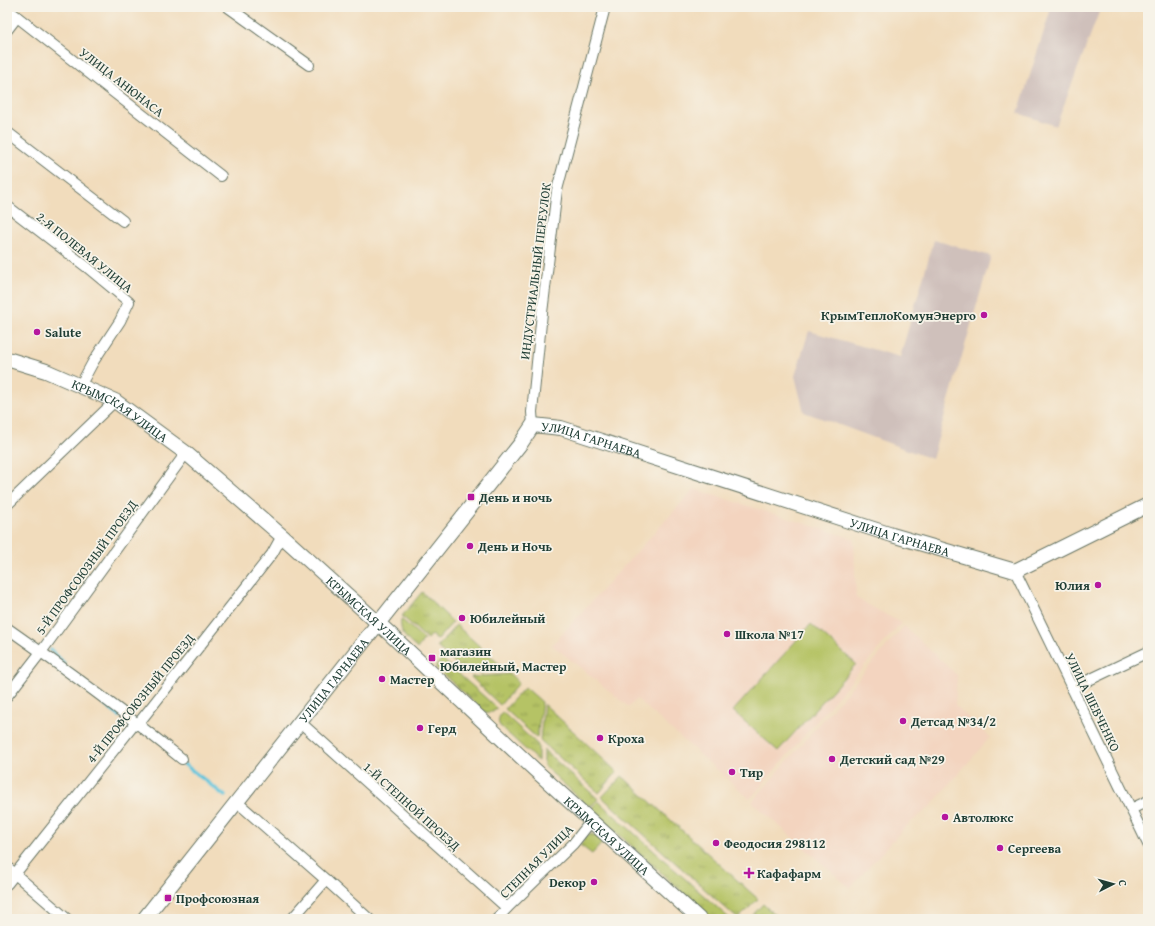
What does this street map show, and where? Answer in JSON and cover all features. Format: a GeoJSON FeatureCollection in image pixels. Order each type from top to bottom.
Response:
{"type":"FeatureCollection","features":[{"type":"Feature","properties":{"kind":"street"},"geometry":{"type":"LineString","coordinates":[[228,7],[308,65]]}},
{"type":"Feature","properties":{"kind":"street","name":"ИНДУСТРИАЛЬНЫЙ ПЕРЕУЛОК"},"geometry":{"type":"LineString","coordinates":[[533,425],[532,412],[542,313],[557,190],[605,7]]}},
{"type":"Feature","properties":{"kind":"street","name":"УЛИЦА АНЮНАСА"},"geometry":{"type":"LineString","coordinates":[[7,9],[221,176]]}},
{"type":"Feature","properties":{"kind":"street"},"geometry":{"type":"LineString","coordinates":[[7,30],[17,17]]}},
{"type":"Feature","properties":{"kind":"street"},"geometry":{"type":"LineString","coordinates":[[7,132],[123,220]]}},
{"type":"Feature","properties":{"kind":"street","name":"2-Я ПОЛЕВАЯ УЛИЦА"},"geometry":{"type":"LineString","coordinates":[[7,206],[88,268],[129,302],[120,320],[93,362],[80,386]]}},
{"type":"Feature","properties":{"kind":"street","name":"КРЫМСКАЯ УЛИЦА"},"geometry":{"type":"LineString","coordinates":[[7,359],[46,371],[115,401],[186,453],[282,536],[699,919]]}},
{"type":"Feature","properties":{"kind":"street"},"geometry":{"type":"LineString","coordinates":[[7,505],[115,401]]}},
{"type":"Feature","properties":{"kind":"street","name":"УЛИЦА ГАРНАЕВА"},"geometry":{"type":"LineString","coordinates":[[144,919],[521,443],[533,425],[561,428],[892,535],[1015,571]]}},
{"type":"Feature","properties":{"kind":"street","name":"5-Й ПРОФСОЮЗНЫЙ ПРОЕЗД"},"geometry":{"type":"LineString","coordinates":[[7,696],[41,652],[186,453]]}},
{"type":"Feature","properties":{"kind":"street"},"geometry":{"type":"LineString","coordinates":[[1015,571],[1148,505]]}},
{"type":"Feature","properties":{"kind":"street","name":"4-Й ПРОФСОЮЗНЫЙ ПРОЕЗД"},"geometry":{"type":"LineString","coordinates":[[7,884],[11,871],[133,726],[138,724],[272,554],[282,536]]}},
{"type":"Feature","properties":{"kind":"street","name":"УЛИЦА ШЕВЧЕНКО"},"geometry":{"type":"LineString","coordinates":[[1015,571],[1148,844]]}},
{"type":"Feature","properties":{"kind":"street"},"geometry":{"type":"LineString","coordinates":[[7,628],[138,724],[182,759]]}},
{"type":"Feature","properties":{"kind":"street"},"geometry":{"type":"LineString","coordinates":[[1072,688],[1148,652]]}},
{"type":"Feature","properties":{"kind":"street","name":"1-Й СТЕПНОЙ ПРОЕЗД"},"geometry":{"type":"LineString","coordinates":[[300,722],[507,908]]}},
{"type":"Feature","properties":{"kind":"street"},"geometry":{"type":"LineString","coordinates":[[1131,809],[1148,801]]}},
{"type":"Feature","properties":{"kind":"street"},"geometry":{"type":"LineString","coordinates":[[237,802],[368,919]]}},
{"type":"Feature","properties":{"kind":"street","name":"СТЕПНАЯ УЛИЦА"},"geometry":{"type":"LineString","coordinates":[[498,919],[507,908],[573,844],[592,820]]}},
{"type":"Feature","properties":{"kind":"street"},"geometry":{"type":"LineString","coordinates":[[11,871],[67,919]]}},
{"type":"Feature","properties":{"kind":"street"},"geometry":{"type":"LineString","coordinates":[[292,919],[326,880]]}},
{"type":"Feature","properties":{"kind":"shaded area"},"geometry":{"type":"Polygon","coordinates":[[[1047,7],[1101,7],[1056,126],[1018,113],[1050,12],[1047,7]]]}},
{"type":"Feature","properties":{"kind":"shaded area"},"geometry":{"type":"Polygon","coordinates":[[[934,240],[991,256],[932,459],[804,412],[795,376],[809,331],[900,357],[934,240]]]}},
{"type":"Feature","properties":{"kind":"shaded area","name":"Школа №17"},"geometry":{"type":"Polygon","coordinates":[[[694,489],[854,539],[856,598],[901,623],[750,799],[637,699],[629,707],[552,645],[694,489]]]}},
{"type":"Feature","properties":{"kind":"shaded area"},"geometry":{"type":"Polygon","coordinates":[[[904,626],[957,675],[955,705],[990,737],[929,808],[905,827],[850,888],[752,802],[904,626]]]}},
{"type":"Feature","properties":{"kind":"green space"},"geometry":{"type":"Polygon","coordinates":[[[422,592],[453,622],[437,640],[431,635],[427,639],[402,616],[422,592]]]}},
{"type":"Feature","properties":{"kind":"green space"},"geometry":{"type":"Polygon","coordinates":[[[401,619],[424,639],[417,649],[407,639],[401,629],[401,619]]]}},
{"type":"Feature","properties":{"kind":"green space"},"geometry":{"type":"Polygon","coordinates":[[[811,624],[856,664],[778,751],[733,711],[811,624]]]}},
{"type":"Feature","properties":{"kind":"green space"},"geometry":{"type":"Polygon","coordinates":[[[456,625],[506,670],[467,673],[437,647],[456,625]]]}},
{"type":"Feature","properties":{"kind":"green space"},"geometry":{"type":"Polygon","coordinates":[[[442,659],[497,708],[491,712],[485,712],[435,667],[442,659]]]}},
{"type":"Feature","properties":{"kind":"green space"},"geometry":{"type":"Polygon","coordinates":[[[510,674],[519,683],[500,705],[471,677],[510,674]]]}},
{"type":"Feature","properties":{"kind":"green space"},"geometry":{"type":"Polygon","coordinates":[[[525,687],[542,702],[537,738],[505,709],[525,687]]]}},
{"type":"Feature","properties":{"kind":"green space"},"geometry":{"type":"Polygon","coordinates":[[[544,704],[617,772],[599,793],[540,740],[544,704]]]}},
{"type":"Feature","properties":{"kind":"green space"},"geometry":{"type":"Polygon","coordinates":[[[502,712],[538,745],[538,761],[500,726],[499,719],[502,712]]]}},
{"type":"Feature","properties":{"kind":"green space"},"geometry":{"type":"Polygon","coordinates":[[[544,750],[598,799],[592,805],[587,805],[544,766],[544,750]]]}},
{"type":"Feature","properties":{"kind":"green space"},"geometry":{"type":"Polygon","coordinates":[[[622,776],[758,899],[738,919],[602,797],[622,776]]]}},
{"type":"Feature","properties":{"kind":"green space"},"geometry":{"type":"Polygon","coordinates":[[[598,801],[730,919],[712,919],[593,811],[593,806],[598,801]]]}},
{"type":"Feature","properties":{"kind":"green space"},"geometry":{"type":"Polygon","coordinates":[[[587,835],[596,835],[603,842],[592,854],[580,845],[587,835]]]}},
{"type":"Feature","properties":{"kind":"green space"},"geometry":{"type":"Polygon","coordinates":[[[763,904],[779,919],[749,919],[763,904]]]}},
{"type":"Feature","properties":{"kind":"waterway"},"geometry":{"type":"LineString","coordinates":[[51,650],[64,663]]}},
{"type":"Feature","properties":{"kind":"waterway"},"geometry":{"type":"LineString","coordinates":[[105,705],[119,716]]}},
{"type":"Feature","properties":{"kind":"waterway"},"geometry":{"type":"LineString","coordinates":[[180,761],[225,796]]}},
{"type":"Feature","properties":{"kind":"place","name":"КрымТеплоКомунЭнерго"},"geometry":{"type":"Point","coordinates":[984,315]}},
{"type":"Feature","properties":{"kind":"place","name":"Salute"},"geometry":{"type":"Point","coordinates":[37,332]}},
{"type":"Feature","properties":{"kind":"place","name":"День и ночь"},"geometry":{"type":"Point","coordinates":[471,497]}},
{"type":"Feature","properties":{"kind":"place","name":"День и Ночь"},"geometry":{"type":"Point","coordinates":[470,546]}},
{"type":"Feature","properties":{"kind":"place","name":"Юлия"},"geometry":{"type":"Point","coordinates":[1098,585]}},
{"type":"Feature","properties":{"kind":"place","name":"Юбилейный"},"geometry":{"type":"Point","coordinates":[462,618]}},
{"type":"Feature","properties":{"kind":"place","name":"Школа №17"},"geometry":{"type":"Point","coordinates":[727,634]}},
{"type":"Feature","properties":{"kind":"place","name":"магазин Юбилейный, Мастер"},"geometry":{"type":"Point","coordinates":[432,658]}},
{"type":"Feature","properties":{"kind":"place","name":"Мастер"},"geometry":{"type":"Point","coordinates":[382,679]}},
{"type":"Feature","properties":{"kind":"place","name":"Детсад №34/2"},"geometry":{"type":"Point","coordinates":[903,721]}},
{"type":"Feature","properties":{"kind":"place","name":"Герд"},"geometry":{"type":"Point","coordinates":[420,728]}},
{"type":"Feature","properties":{"kind":"place","name":"Кроха"},"geometry":{"type":"Point","coordinates":[600,738]}},
{"type":"Feature","properties":{"kind":"place","name":"Детский сад №29"},"geometry":{"type":"Point","coordinates":[832,759]}},
{"type":"Feature","properties":{"kind":"place","name":"Тир"},"geometry":{"type":"Point","coordinates":[732,772]}},
{"type":"Feature","properties":{"kind":"place","name":"Автолюкс"},"geometry":{"type":"Point","coordinates":[945,817]}},
{"type":"Feature","properties":{"kind":"place","name":"Феодосия 298112"},"geometry":{"type":"Point","coordinates":[716,843]}},
{"type":"Feature","properties":{"kind":"place","name":"Сергеева"},"geometry":{"type":"Point","coordinates":[1000,848]}},
{"type":"Feature","properties":{"kind":"place","name":"Кафафарм"},"geometry":{"type":"Point","coordinates":[749,873]}},
{"type":"Feature","properties":{"kind":"place","name":"Dекор"},"geometry":{"type":"Point","coordinates":[594,882]}},
{"type":"Feature","properties":{"kind":"place","name":"Профсоюзная"},"geometry":{"type":"Point","coordinates":[168,898]}}]}
